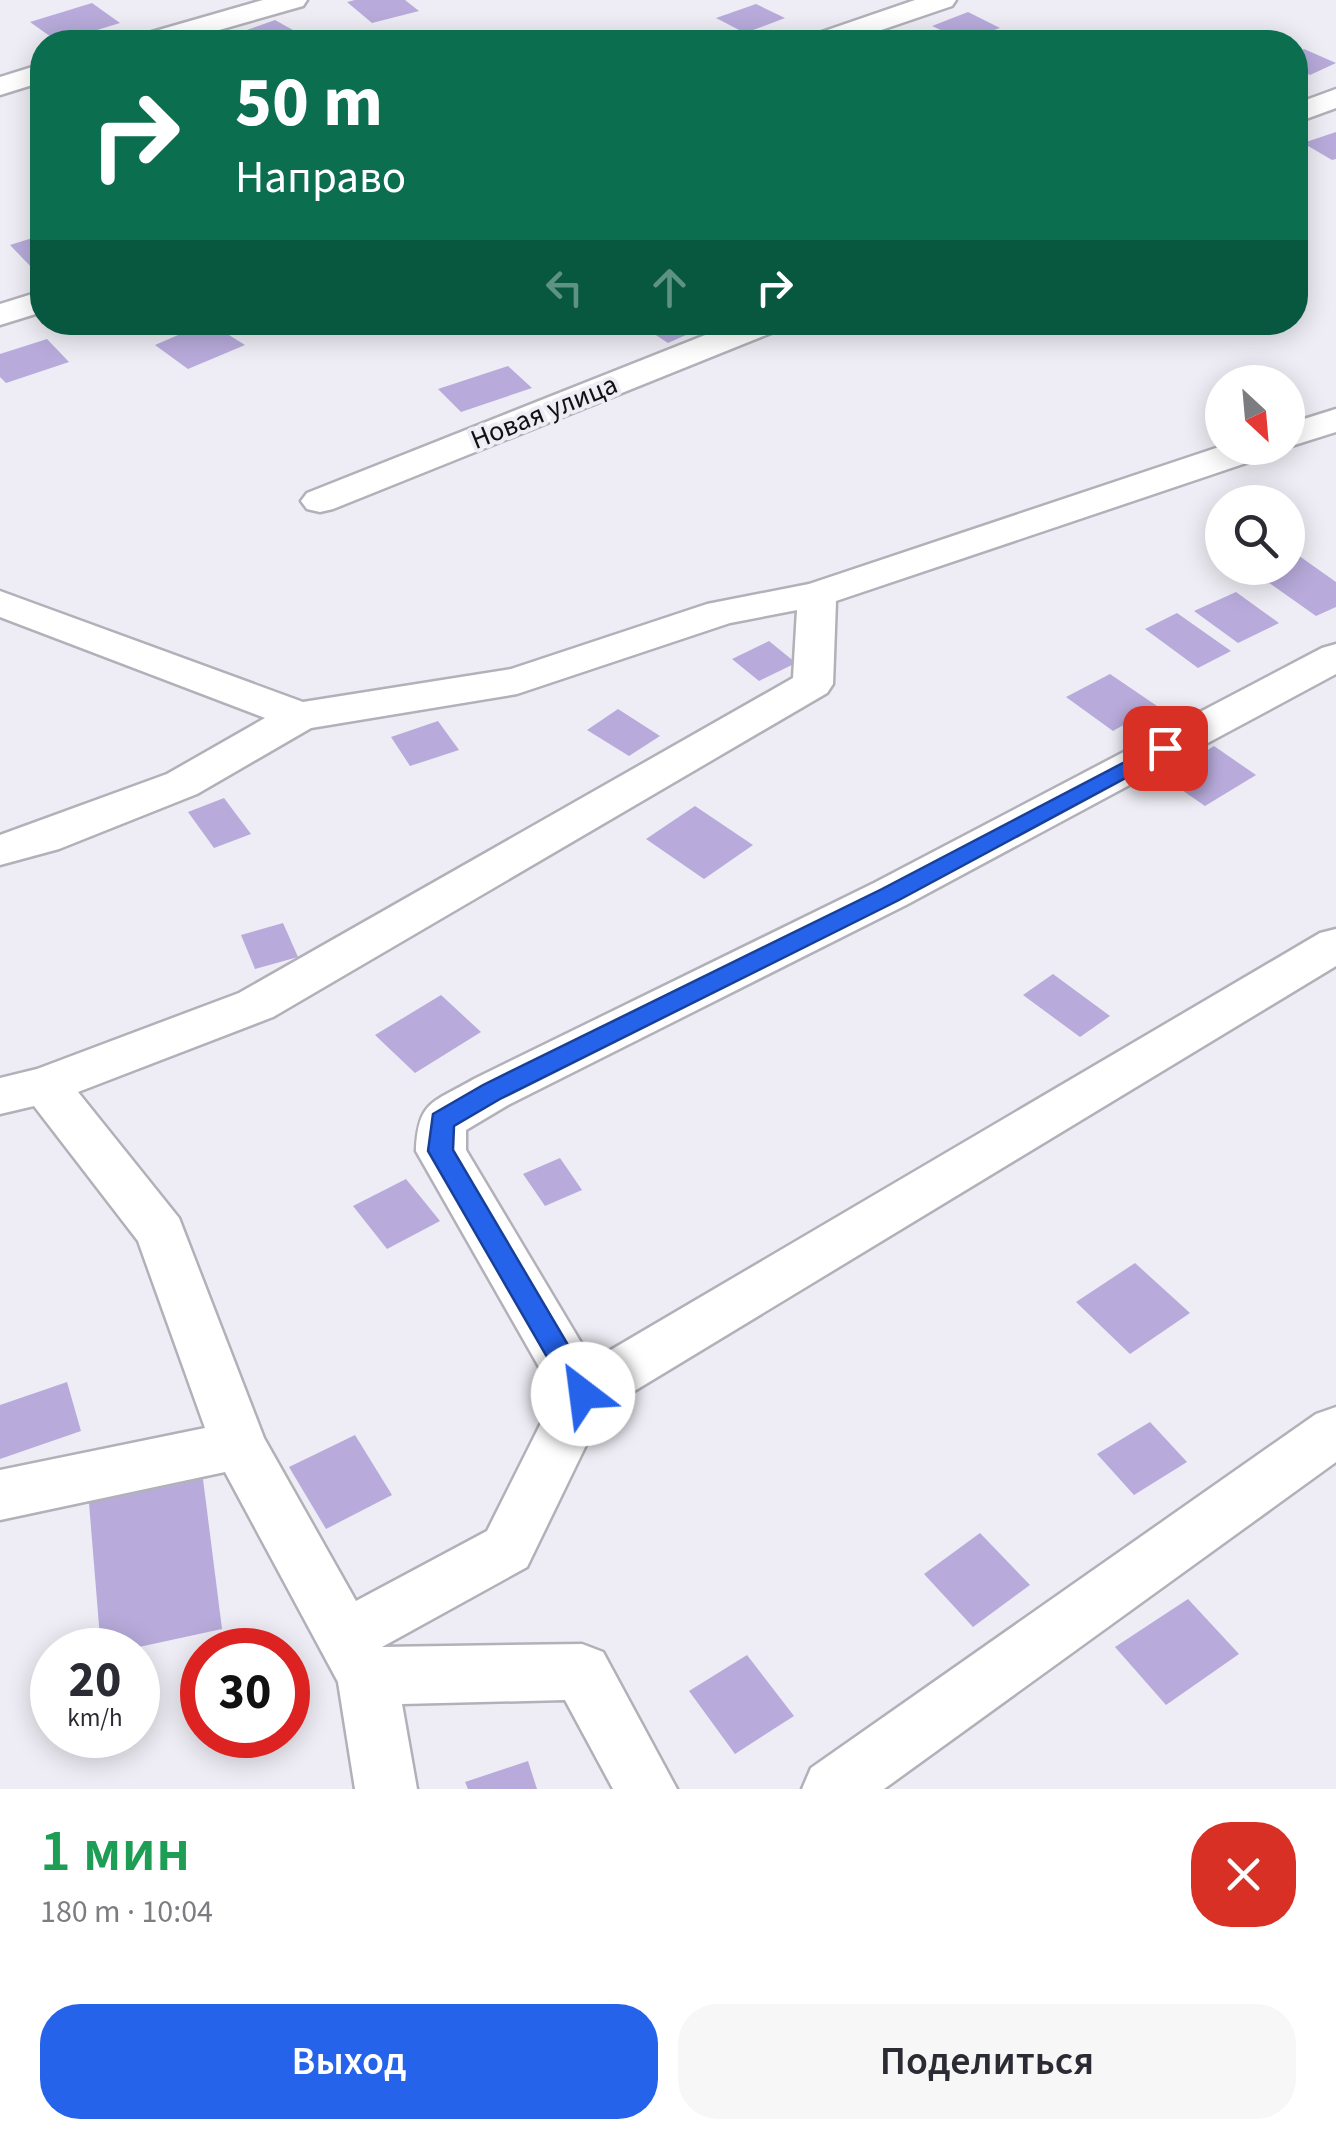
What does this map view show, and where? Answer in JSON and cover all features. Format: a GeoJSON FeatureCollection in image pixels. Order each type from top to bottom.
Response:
{"type":"FeatureCollection","features":[{"type":"Feature","properties":{"kind":"street"},"geometry":{"type":"LineString","coordinates":[[189,30],[293,0]]}},
{"type":"Feature","properties":{"kind":"street"},"geometry":{"type":"LineString","coordinates":[[855,30],[942,0]]}},
{"type":"Feature","properties":{"kind":"street"},"geometry":{"type":"LineString","coordinates":[[0,86],[30,77]]}},
{"type":"Feature","properties":{"kind":"street"},"geometry":{"type":"LineString","coordinates":[[1308,109],[1336,98]]}},
{"type":"Feature","properties":{"kind":"street"},"geometry":{"type":"LineString","coordinates":[[0,314],[30,304]]}},
{"type":"Feature","properties":{"kind":"street","name":"Новая улица"},"geometry":{"type":"LineString","coordinates":[[320,500],[736,335]]}},
{"type":"Feature","properties":{"kind":"street"},"geometry":{"type":"LineString","coordinates":[[1305,430],[1336,420]]}},
{"type":"Feature","properties":{"kind":"street"},"geometry":{"type":"LineString","coordinates":[[0,850],[43,838],[182,784],[300,716],[516,681],[721,614],[817,594],[1205,464]]}},
{"type":"Feature","properties":{"kind":"street"},"geometry":{"type":"LineString","coordinates":[[386,1789],[356,1657],[238,1445],[161,1232],[22,1091],[256,1005],[814,684],[817,594]]}},
{"type":"Feature","properties":{"kind":"street"},"geometry":{"type":"LineString","coordinates":[[0,603],[300,716]]}},
{"type":"Feature","properties":{"kind":"street"},"geometry":{"type":"LineString","coordinates":[[583,1394],[440,1151],[442,1121],[492,1092],[890,894],[1336,656]]}},
{"type":"Feature","properties":{"kind":"street"},"geometry":{"type":"LineString","coordinates":[[356,1657],[507,1549],[583,1394],[1336,946]]}},
{"type":"Feature","properties":{"kind":"street"},"geometry":{"type":"LineString","coordinates":[[833,1789],[1336,1431]]}},
{"type":"Feature","properties":{"kind":"street"},"geometry":{"type":"LineString","coordinates":[[0,1495],[238,1445]]}},
{"type":"Feature","properties":{"kind":"street"},"geometry":{"type":"LineString","coordinates":[[356,1657],[582,1672],[646,1789]]}},
{"type":"Feature","properties":{"kind":"building"},"geometry":{"type":"Polygon","coordinates":[[[405,0],[419,11],[372,23],[347,2],[405,0]]]}},
{"type":"Feature","properties":{"kind":"building"},"geometry":{"type":"Polygon","coordinates":[[[92,3],[120,23],[97,30],[41,30],[30,22],[92,3]]]}},
{"type":"Feature","properties":{"kind":"building"},"geometry":{"type":"Polygon","coordinates":[[[756,4],[785,18],[753,30],[739,30],[716,18],[756,4]]]}},
{"type":"Feature","properties":{"kind":"building"},"geometry":{"type":"Polygon","coordinates":[[[968,12],[1000,28],[941,30],[932,26],[968,12]]]}},
{"type":"Feature","properties":{"kind":"building"},"geometry":{"type":"Polygon","coordinates":[[[275,20],[293,30],[247,30],[275,20]]]}},
{"type":"Feature","properties":{"kind":"building"},"geometry":{"type":"Polygon","coordinates":[[[1308,51],[1336,63],[1310,75],[1308,51]]]}},
{"type":"Feature","properties":{"kind":"building"},"geometry":{"type":"Polygon","coordinates":[[[1336,132],[1336,159],[1308,146],[1308,141],[1336,132]]]}},
{"type":"Feature","properties":{"kind":"building"},"geometry":{"type":"Polygon","coordinates":[[[30,239],[30,266],[10,245],[30,239]]]}},
{"type":"Feature","properties":{"kind":"building"},"geometry":{"type":"Polygon","coordinates":[[[178,335],[229,335],[245,345],[188,369],[155,345],[178,335]]]}},
{"type":"Feature","properties":{"kind":"building"},"geometry":{"type":"Polygon","coordinates":[[[656,335],[686,335],[668,343],[656,335]]]}},
{"type":"Feature","properties":{"kind":"building"},"geometry":{"type":"Polygon","coordinates":[[[47,339],[69,362],[6,383],[0,377],[0,354],[47,339]]]}},
{"type":"Feature","properties":{"kind":"building"},"geometry":{"type":"Polygon","coordinates":[[[508,366],[532,388],[461,412],[438,389],[508,366]]]}},
{"type":"Feature","properties":{"kind":"building"},"geometry":{"type":"Polygon","coordinates":[[[1305,560],[1336,582],[1336,607],[1316,616],[1272,585],[1305,585],[1305,560]]]}},
{"type":"Feature","properties":{"kind":"building"},"geometry":{"type":"Polygon","coordinates":[[[1236,592],[1279,623],[1238,643],[1194,611],[1236,592]]]}},
{"type":"Feature","properties":{"kind":"building"},"geometry":{"type":"Polygon","coordinates":[[[1177,613],[1231,651],[1198,668],[1145,629],[1177,613]]]}},
{"type":"Feature","properties":{"kind":"building"},"geometry":{"type":"Polygon","coordinates":[[[769,641],[796,663],[759,681],[732,659],[769,641]]]}},
{"type":"Feature","properties":{"kind":"building"},"geometry":{"type":"Polygon","coordinates":[[[1110,674],[1157,706],[1113,731],[1066,697],[1110,674]]]}},
{"type":"Feature","properties":{"kind":"building"},"geometry":{"type":"Polygon","coordinates":[[[618,709],[660,736],[629,756],[587,730],[618,709]]]}},
{"type":"Feature","properties":{"kind":"building"},"geometry":{"type":"Polygon","coordinates":[[[438,721],[459,750],[410,766],[391,737],[438,721]]]}},
{"type":"Feature","properties":{"kind":"building"},"geometry":{"type":"Polygon","coordinates":[[[1214,746],[1256,775],[1205,806],[1163,777],[1214,746]]]}},
{"type":"Feature","properties":{"kind":"building"},"geometry":{"type":"Polygon","coordinates":[[[224,798],[251,834],[214,848],[188,812],[224,798]]]}},
{"type":"Feature","properties":{"kind":"building"},"geometry":{"type":"Polygon","coordinates":[[[695,806],[753,845],[704,879],[646,839],[695,806]]]}},
{"type":"Feature","properties":{"kind":"building"},"geometry":{"type":"Polygon","coordinates":[[[283,923],[298,957],[255,969],[241,935],[283,923]]]}},
{"type":"Feature","properties":{"kind":"building"},"geometry":{"type":"Polygon","coordinates":[[[1053,974],[1110,1016],[1080,1037],[1023,995],[1053,974]]]}},
{"type":"Feature","properties":{"kind":"building"},"geometry":{"type":"Polygon","coordinates":[[[441,995],[481,1032],[415,1073],[375,1035],[441,995]]]}},
{"type":"Feature","properties":{"kind":"building"},"geometry":{"type":"Polygon","coordinates":[[[560,1158],[582,1190],[545,1206],[523,1174],[560,1158]]]}},
{"type":"Feature","properties":{"kind":"building"},"geometry":{"type":"Polygon","coordinates":[[[406,1179],[440,1221],[387,1249],[353,1206],[406,1179]]]}},
{"type":"Feature","properties":{"kind":"building"},"geometry":{"type":"Polygon","coordinates":[[[1135,1263],[1190,1313],[1130,1354],[1076,1302],[1135,1263]]]}},
{"type":"Feature","properties":{"kind":"building"},"geometry":{"type":"Polygon","coordinates":[[[67,1382],[81,1431],[0,1459],[0,1405],[67,1382]]]}},
{"type":"Feature","properties":{"kind":"building"},"geometry":{"type":"Polygon","coordinates":[[[1150,1422],[1187,1462],[1134,1495],[1097,1454],[1150,1422]]]}},
{"type":"Feature","properties":{"kind":"building"},"geometry":{"type":"Polygon","coordinates":[[[355,1435],[392,1495],[326,1529],[289,1467],[355,1435]]]}},
{"type":"Feature","properties":{"kind":"building"},"geometry":{"type":"Polygon","coordinates":[[[203,1479],[222,1628],[180,1628],[180,1638],[160,1642],[160,1628],[99,1628],[89,1503],[203,1479]]]}},
{"type":"Feature","properties":{"kind":"building"},"geometry":{"type":"Polygon","coordinates":[[[980,1533],[1030,1585],[973,1627],[924,1574],[980,1533]]]}},
{"type":"Feature","properties":{"kind":"building"},"geometry":{"type":"Polygon","coordinates":[[[1188,1599],[1239,1654],[1166,1705],[1115,1647],[1188,1599]]]}},
{"type":"Feature","properties":{"kind":"building"},"geometry":{"type":"Polygon","coordinates":[[[747,1655],[794,1716],[735,1754],[689,1691],[747,1655]]]}},
{"type":"Feature","properties":{"kind":"building"},"geometry":{"type":"Polygon","coordinates":[[[528,1761],[537,1789],[468,1789],[465,1782],[528,1761]]]}},
{"type":"Feature","properties":{"kind":"route"},"geometry":{"type":"LineString","coordinates":[[583,1394],[440,1151],[442,1121],[492,1092],[890,894],[1165,748]]}}]}
